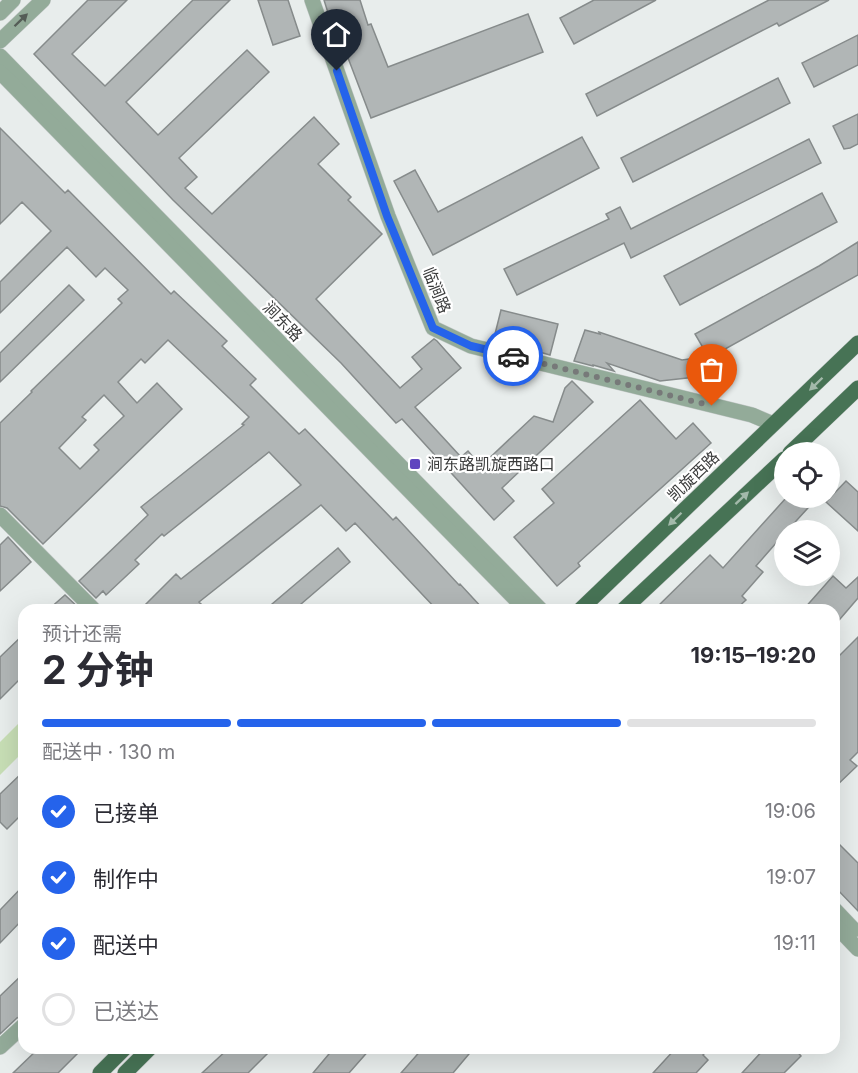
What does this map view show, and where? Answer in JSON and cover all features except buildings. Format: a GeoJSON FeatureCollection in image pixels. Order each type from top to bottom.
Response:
{"type":"FeatureCollection","features":[{"type":"Feature","properties":{"kind":"main road","name":"凯旋西路"},"geometry":{"type":"LineString","coordinates":[[586,604],[858,343]]}},
{"type":"Feature","properties":{"kind":"main road"},"geometry":{"type":"LineString","coordinates":[[802,442],[858,388]]}},
{"type":"Feature","properties":{"kind":"main road"},"geometry":{"type":"LineString","coordinates":[[629,604],[774,468]]}},
{"type":"Feature","properties":{"kind":"main road"},"geometry":{"type":"LineString","coordinates":[[100,1073],[119,1054]]}},
{"type":"Feature","properties":{"kind":"main road"},"geometry":{"type":"LineString","coordinates":[[125,1073],[144,1054]]}},
{"type":"Feature","properties":{"kind":"street"},"geometry":{"type":"LineString","coordinates":[[0,13],[14,0]]}},
{"type":"Feature","properties":{"kind":"street"},"geometry":{"type":"LineString","coordinates":[[0,41],[43,0]]}},
{"type":"Feature","properties":{"kind":"street","name":"临涧路"},"geometry":{"type":"LineString","coordinates":[[312,0],[387,216],[433,328],[471,346],[752,415],[773,424]]}},
{"type":"Feature","properties":{"kind":"street","name":"涧东路"},"geometry":{"type":"LineString","coordinates":[[0,56],[535,604]]}},
{"type":"Feature","properties":{"kind":"street","name":"涧东路"},"geometry":{"type":"LineString","coordinates":[[0,72],[520,604]]}},
{"type":"Feature","properties":{"kind":"street"},"geometry":{"type":"LineString","coordinates":[[0,515],[88,604]]}},
{"type":"Feature","properties":{"kind":"street"},"geometry":{"type":"LineString","coordinates":[[840,915],[858,934]]}},
{"type":"Feature","properties":{"kind":"street"},"geometry":{"type":"LineString","coordinates":[[840,930],[858,949]]}},
{"type":"Feature","properties":{"kind":"street"},"geometry":{"type":"LineString","coordinates":[[0,1047],[18,1030]]}},
{"type":"Feature","properties":{"kind":"green space"},"geometry":{"type":"Polygon","coordinates":[[[18,724],[18,757],[0,775],[0,742],[18,724]]]}},
{"type":"Feature","properties":{"kind":"way so far"},"geometry":{"type":"LineString","coordinates":[[513,356],[712,406]]}},
{"type":"Feature","properties":{"kind":"place","name":"涧东路凯旋西路口"},"geometry":{"type":"Point","coordinates":[415,464]}},
{"type":"Feature","properties":{"kind":"route"},"geometry":{"type":"LineString","coordinates":[[337,71],[387,216],[433,328],[471,346],[513,356]]}}]}
